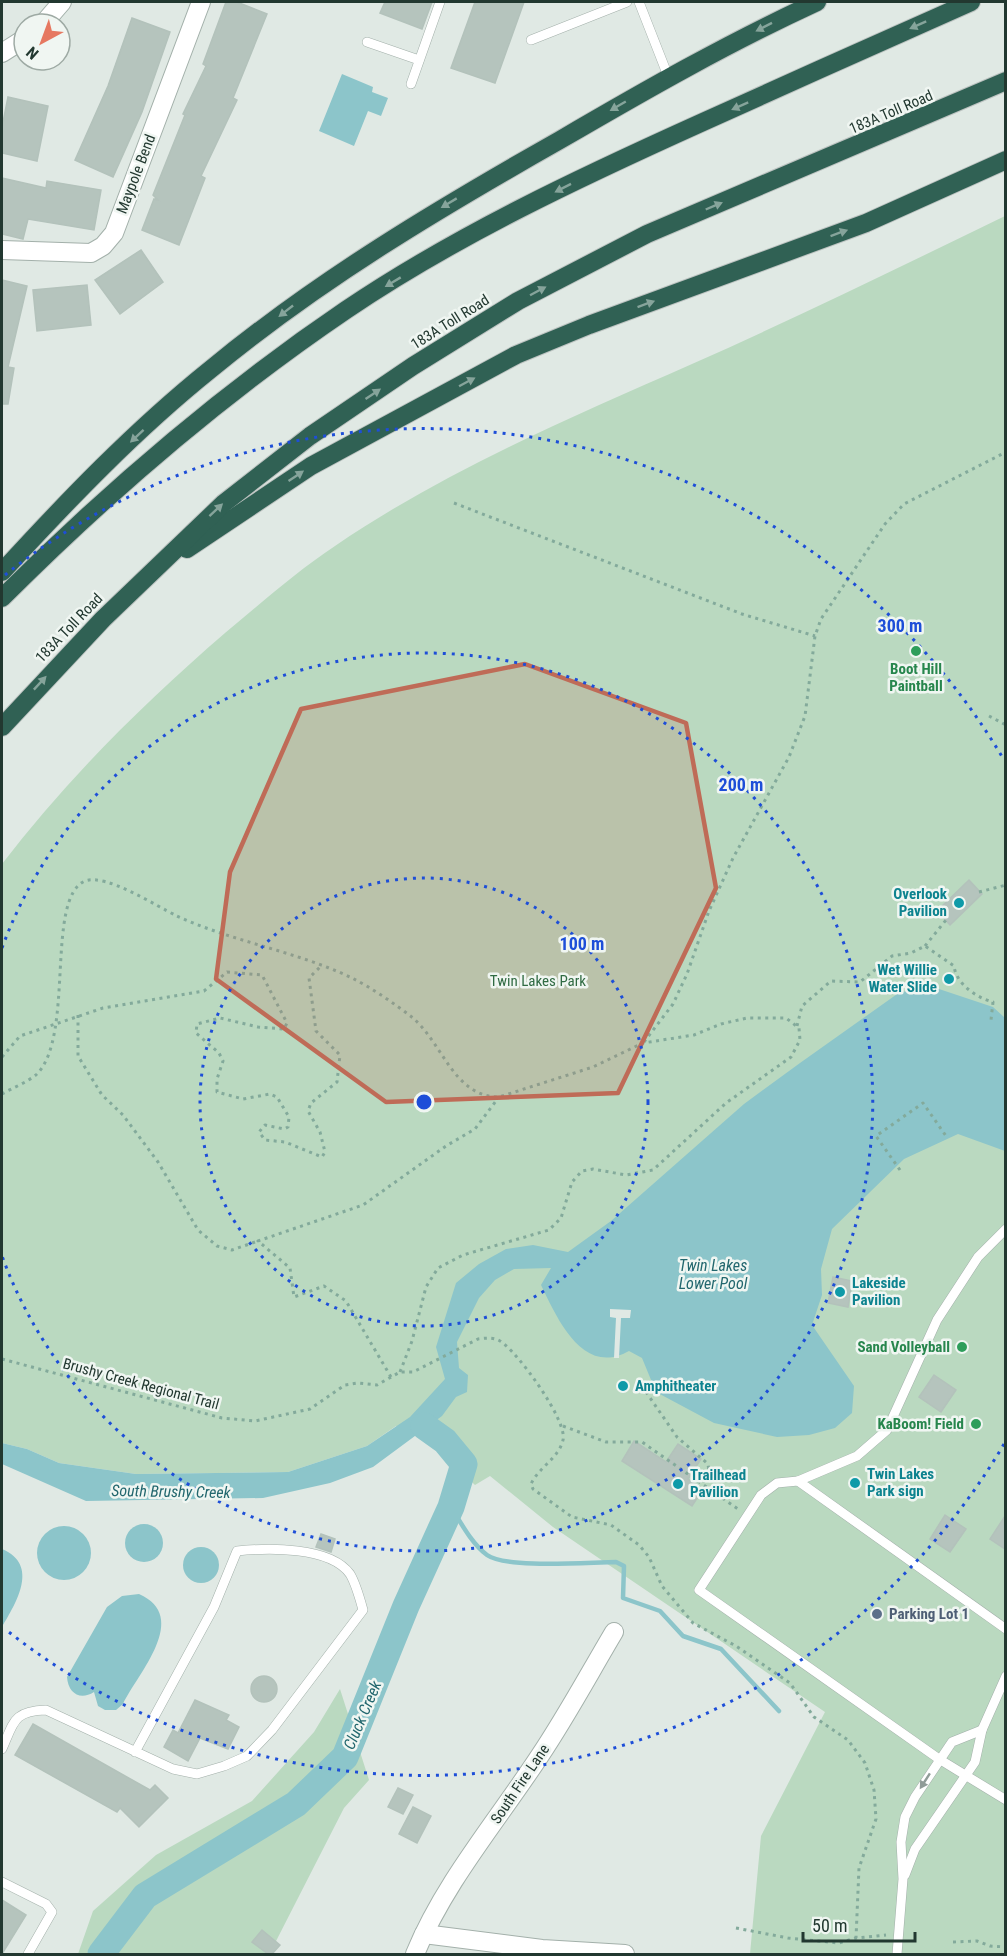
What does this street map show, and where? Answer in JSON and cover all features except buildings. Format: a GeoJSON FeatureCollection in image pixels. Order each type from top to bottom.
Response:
{"type":"FeatureCollection","features":[{"type":"Feature","properties":{"kind":"highway"},"geometry":{"type":"LineString","coordinates":[[2,572],[67,502],[133,439],[209,370],[296,303],[448,203],[668,76],[817,2]]}},
{"type":"Feature","properties":{"kind":"highway"},"geometry":{"type":"LineString","coordinates":[[2,598],[55,544],[230,392],[348,309],[468,237],[595,171],[971,2]]}},
{"type":"Feature","properties":{"kind":"highway","name":"183A Toll Road"},"geometry":{"type":"LineString","coordinates":[[2,727],[41,682],[143,579],[224,503],[310,436],[413,366],[519,301],[646,234],[1005,81]]}},
{"type":"Feature","properties":{"kind":"highway"},"geometry":{"type":"LineString","coordinates":[[143,579],[311,466],[516,355],[589,325],[866,223],[1005,160]]}},
{"type":"Feature","properties":{"kind":"street","name":"Maypole Bend"},"geometry":{"type":"LineString","coordinates":[[2,250],[91,253],[104,246],[114,233],[201,2]]}},
{"type":"Feature","properties":{"kind":"street","name":"South Fire Lane"},"geometry":{"type":"LineString","coordinates":[[415,1954],[424,1934],[464,1866],[540,1756],[614,1632]]}},
{"type":"Feature","properties":{"kind":"street"},"geometry":{"type":"LineString","coordinates":[[424,1934],[542,1952],[625,1954]]}},
{"type":"Feature","properties":{"kind":"lane"},"geometry":{"type":"LineString","coordinates":[[411,84],[440,2]]}},
{"type":"Feature","properties":{"kind":"lane"},"geometry":{"type":"LineString","coordinates":[[531,40],[627,2]]}},
{"type":"Feature","properties":{"kind":"lane"},"geometry":{"type":"LineString","coordinates":[[639,2],[668,76]]}},
{"type":"Feature","properties":{"kind":"lane"},"geometry":{"type":"LineString","coordinates":[[367,42],[419,60]]}},
{"type":"Feature","properties":{"kind":"lane"},"geometry":{"type":"LineString","coordinates":[[1005,1229],[978,1257],[937,1320],[887,1430],[856,1456],[798,1481],[777,1483],[761,1495],[699,1590],[939,1759],[1005,1800]]}},
{"type":"Feature","properties":{"kind":"lane"},"geometry":{"type":"LineString","coordinates":[[798,1481],[1005,1629]]}},
{"type":"Feature","properties":{"kind":"lane"},"geometry":{"type":"LineString","coordinates":[[2,1749],[16,1717],[27,1711],[46,1710],[135,1752],[173,1769],[197,1774],[247,1756],[284,1715],[363,1610],[349,1573],[332,1561],[296,1550],[271,1548],[237,1551],[214,1607],[135,1752]]}},
{"type":"Feature","properties":{"kind":"lane"},"geometry":{"type":"LineString","coordinates":[[903,1880],[915,1849],[975,1762],[982,1730],[1005,1676]]}},
{"type":"Feature","properties":{"kind":"lane"},"geometry":{"type":"LineString","coordinates":[[897,1954],[903,1880],[901,1842],[905,1817],[939,1759],[952,1742],[982,1730]]}},
{"type":"Feature","properties":{"kind":"lane"},"geometry":{"type":"LineString","coordinates":[[2,1882],[46,1904],[52,1912],[28,1954]]}},
{"type":"Feature","properties":{"kind":"path"},"geometry":{"type":"LineString","coordinates":[[643,1043],[673,1004],[687,974],[709,911],[734,858],[789,757],[805,716],[815,636],[821,619],[885,524],[904,504],[1005,452]]}},
{"type":"Feature","properties":{"kind":"path"},"geometry":{"type":"LineString","coordinates":[[454,503],[742,614],[815,636]]}},
{"type":"Feature","properties":{"kind":"path"},"geometry":{"type":"LineString","coordinates":[[989,716],[1005,725]]}},
{"type":"Feature","properties":{"kind":"path"},"geometry":{"type":"LineString","coordinates":[[2,1094],[37,1074],[51,1049],[56,1023],[63,927],[72,893],[83,882],[93,879],[108,881],[178,916],[230,937],[322,965],[355,979],[412,1018],[431,1037],[469,1089],[486,1097],[499,1097],[593,1067],[643,1043],[694,1035],[721,1024],[747,1018],[786,1018],[797,1026]]}},
{"type":"Feature","properties":{"kind":"path"},"geometry":{"type":"LineString","coordinates":[[979,892],[1005,885]]}},
{"type":"Feature","properties":{"kind":"path"},"geometry":{"type":"LineString","coordinates":[[399,1372],[412,1341],[426,1287],[438,1268],[463,1255],[549,1230],[561,1218],[572,1182],[582,1171],[593,1169],[626,1175],[653,1170],[726,1102],[791,1057],[800,1040],[797,1026],[802,1006],[831,981],[860,982],[892,956],[911,953],[925,946],[946,920]]}},
{"type":"Feature","properties":{"kind":"path"},"geometry":{"type":"LineString","coordinates":[[925,946],[954,966],[969,989],[993,1002],[991,1020]]}},
{"type":"Feature","properties":{"kind":"path"},"geometry":{"type":"LineString","coordinates":[[2,1057],[20,1036],[78,1015],[103,1008],[204,991],[227,972],[262,975],[287,1023],[284,1029],[258,1027],[220,1018],[197,1024],[196,1033],[219,1053],[223,1061],[217,1079],[217,1092],[243,1099],[270,1094],[277,1097],[289,1117],[288,1127],[284,1129],[265,1125],[259,1132],[265,1140],[285,1142],[322,1157],[325,1152],[320,1132],[308,1111],[311,1103],[337,1082],[340,1054],[316,1031],[309,978],[322,965]]}},
{"type":"Feature","properties":{"kind":"path"},"geometry":{"type":"LineString","coordinates":[[78,1015],[78,1056],[102,1095],[123,1114],[158,1162],[198,1230],[217,1246],[232,1250],[363,1205],[446,1146],[475,1129],[499,1097]]}},
{"type":"Feature","properties":{"kind":"path"},"geometry":{"type":"LineString","coordinates":[[900,1170],[876,1136],[923,1103],[946,1136]]}},
{"type":"Feature","properties":{"kind":"path"},"geometry":{"type":"LineString","coordinates":[[258,1241],[290,1268],[294,1297],[324,1286],[346,1301],[391,1377]]}},
{"type":"Feature","properties":{"kind":"path","name":"Brushy Creek Regional Trail"},"geometry":{"type":"LineString","coordinates":[[2,1359],[222,1419],[255,1421],[310,1409],[345,1385],[358,1383],[376,1385],[399,1372],[413,1372],[478,1339],[488,1337],[502,1342],[539,1386],[563,1426]]}},
{"type":"Feature","properties":{"kind":"path"},"geometry":{"type":"LineString","coordinates":[[646,1392],[677,1437],[708,1464],[709,1472],[702,1485]]}},
{"type":"Feature","properties":{"kind":"path"},"geometry":{"type":"LineString","coordinates":[[747,1515],[642,1442],[606,1442],[563,1426],[564,1438],[559,1449],[531,1484],[533,1490],[572,1516],[610,1525],[639,1545],[649,1557],[662,1586],[693,1623],[736,1646],[790,1683],[814,1717],[848,1740],[865,1763],[874,1790],[876,1819],[858,1868],[856,1938]]}},
{"type":"Feature","properties":{"kind":"path"},"geometry":{"type":"LineString","coordinates":[[736,1928],[788,1938],[839,1943],[856,1938],[886,1935]]}},
{"type":"Feature","properties":{"kind":"path"},"geometry":{"type":"LineString","coordinates":[[952,1942],[977,1941],[990,1946],[1005,1947]]}},
{"type":"Feature","properties":{"kind":"highlighted area"},"geometry":{"type":"Polygon","coordinates":[[[525,664],[686,723],[716,888],[618,1093],[386,1102],[216,979],[230,872],[301,709],[525,664]]]}},
{"type":"Feature","properties":{"kind":"green space","name":"Twin Lakes Park"},"geometry":{"type":"Polygon","coordinates":[[[1005,216],[1005,1954],[750,1954],[761,1836],[825,1712],[553,1527],[490,1476],[475,1485],[419,1431],[396,1426],[367,1446],[288,1472],[136,1474],[59,1463],[27,1449],[2,1443],[2,864],[80,772],[165,687],[225,633],[293,577],[377,519],[420,493],[509,447],[771,328],[1005,216]]]}},
{"type":"Feature","properties":{"kind":"green space"},"geometry":{"type":"Polygon","coordinates":[[[340,1689],[369,1780],[344,1808],[273,1947],[266,1954],[78,1954],[93,1911],[156,1855],[252,1801],[314,1732],[340,1689]]]}},
{"type":"Feature","properties":{"kind":"water"},"geometry":{"type":"Polygon","coordinates":[[[342,74],[373,87],[372,92],[388,98],[381,116],[368,111],[354,146],[319,131],[342,74]]]}},
{"type":"Feature","properties":{"kind":"water","name":"Twin Lakes Lower Pool"},"geometry":{"type":"Polygon","coordinates":[[[936,988],[993,1007],[1005,1018],[1005,1151],[958,1134],[904,1159],[832,1229],[821,1269],[822,1295],[812,1325],[854,1386],[852,1413],[835,1428],[809,1435],[777,1437],[714,1423],[656,1392],[642,1358],[629,1351],[613,1357],[598,1357],[585,1351],[574,1341],[555,1314],[541,1285],[551,1268],[514,1269],[495,1280],[479,1298],[457,1342],[459,1368],[468,1375],[467,1392],[456,1397],[442,1416],[373,1467],[330,1483],[263,1498],[86,1501],[2,1464],[2,1443],[27,1449],[59,1463],[136,1474],[288,1472],[367,1446],[410,1417],[445,1379],[436,1347],[456,1283],[479,1264],[506,1249],[533,1245],[568,1252],[611,1221],[744,1104],[800,1063],[900,992],[936,988]]]}},
{"type":"Feature","properties":{"kind":"water"},"geometry":{"type":"Polygon","coordinates":[[[144,1524],[157,1530],[163,1543],[157,1556],[144,1562],[131,1556],[125,1543],[131,1530],[144,1524]]]}},
{"type":"Feature","properties":{"kind":"water"},"geometry":{"type":"Polygon","coordinates":[[[64,1526],[74,1528],[83,1534],[89,1543],[91,1553],[89,1563],[83,1572],[74,1578],[64,1580],[54,1578],[45,1572],[39,1563],[37,1553],[39,1543],[45,1534],[54,1528],[64,1526]]]}},
{"type":"Feature","properties":{"kind":"water"},"geometry":{"type":"Polygon","coordinates":[[[201,1547],[214,1552],[219,1565],[214,1578],[201,1583],[188,1578],[183,1565],[188,1552],[201,1547]]]}},
{"type":"Feature","properties":{"kind":"water"},"geometry":{"type":"Polygon","coordinates":[[[2,1549],[13,1556],[20,1565],[22,1585],[2,1627],[2,1549]]]}},
{"type":"Feature","properties":{"kind":"water"},"geometry":{"type":"Polygon","coordinates":[[[139,1594],[154,1604],[161,1617],[161,1631],[148,1662],[123,1704],[116,1710],[105,1710],[98,1706],[94,1692],[84,1696],[72,1691],[67,1677],[107,1607],[122,1596],[139,1594]]]}},
{"type":"Feature","properties":{"kind":"pier"},"geometry":{"type":"Polygon","coordinates":[[[610,1309],[631,1310],[630,1318],[621,1318],[619,1358],[614,1358],[616,1318],[610,1317],[610,1309]]]}},
{"type":"Feature","properties":{"kind":"waterway","name":"Cluck Creek"},"geometry":{"type":"LineString","coordinates":[[101,1954],[145,1896],[296,1804],[345,1757],[406,1606],[451,1507],[464,1464],[445,1441],[424,1426]]}},
{"type":"Feature","properties":{"kind":"waterway"},"geometry":{"type":"LineString","coordinates":[[451,1507],[476,1545],[487,1555],[497,1559],[530,1563],[616,1562],[624,1566],[623,1598],[660,1611],[683,1636],[721,1649],[779,1711]]}},
{"type":"Feature","properties":{"kind":"place","name":"Boot Hill Paintball"},"geometry":{"type":"Point","coordinates":[916,651]}},
{"type":"Feature","properties":{"kind":"place","name":"Overlook Pavilion"},"geometry":{"type":"Point","coordinates":[959,903]}},
{"type":"Feature","properties":{"kind":"place","name":"Wet Willie Water Slide"},"geometry":{"type":"Point","coordinates":[949,979]}},
{"type":"Feature","properties":{"kind":"place","name":"Lakeside Pavilion"},"geometry":{"type":"Point","coordinates":[840,1292]}},
{"type":"Feature","properties":{"kind":"place","name":"Sand Volleyball"},"geometry":{"type":"Point","coordinates":[962,1347]}},
{"type":"Feature","properties":{"kind":"place","name":"Amphitheater"},"geometry":{"type":"Point","coordinates":[623,1386]}},
{"type":"Feature","properties":{"kind":"place","name":"KaBoom! Field"},"geometry":{"type":"Point","coordinates":[976,1424]}},
{"type":"Feature","properties":{"kind":"place","name":"Twin Lakes Park sign"},"geometry":{"type":"Point","coordinates":[855,1483]}},
{"type":"Feature","properties":{"kind":"place","name":"Trailhead Pavilion"},"geometry":{"type":"Point","coordinates":[678,1484]}},
{"type":"Feature","properties":{"kind":"place","name":"Parking Lot 1"},"geometry":{"type":"Point","coordinates":[877,1614]}},
{"type":"Feature","properties":{"kind":"water label","name":"South Brushy Creek"},"geometry":{"type":"Point","coordinates":[171,1491]}}]}
